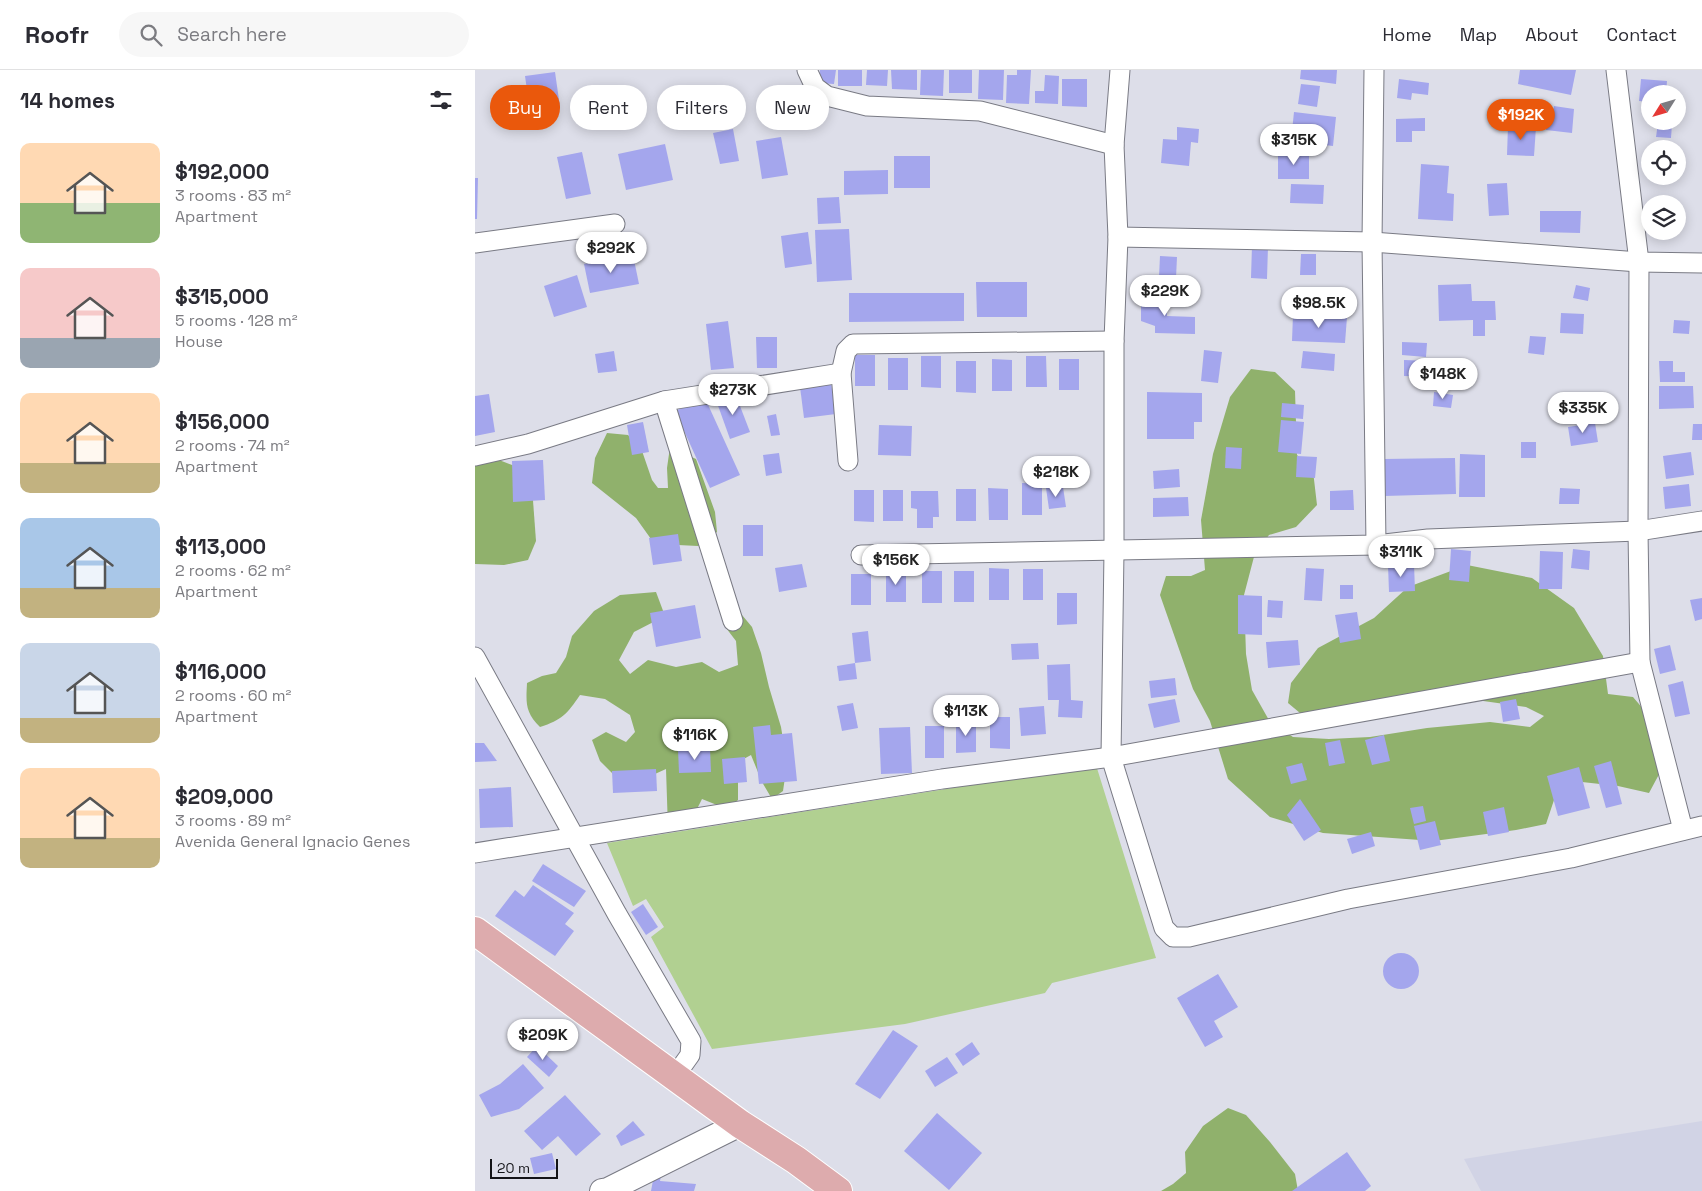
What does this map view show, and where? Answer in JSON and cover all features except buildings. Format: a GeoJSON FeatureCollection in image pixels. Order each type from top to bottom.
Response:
{"type":"FeatureCollection","features":[{"type":"Feature","properties":{"kind":"main road"},"geometry":{"type":"LineString","coordinates":[[475,931],[740,1124],[838,1191]]}},
{"type":"Feature","properties":{"kind":"street"},"geometry":{"type":"LineString","coordinates":[[807,70],[815,87],[827,96],[867,106],[980,111],[1114,145]]}},
{"type":"Feature","properties":{"kind":"street"},"geometry":{"type":"LineString","coordinates":[[1120,70],[1114,145],[1118,237],[1114,341],[1114,551],[1111,757],[1164,928],[1173,937],[1189,937],[1348,899],[1571,858],[1702,826]]}},
{"type":"Feature","properties":{"kind":"street"},"geometry":{"type":"LineString","coordinates":[[1375,70],[1372,242],[1376,545]]}},
{"type":"Feature","properties":{"kind":"street"},"geometry":{"type":"LineString","coordinates":[[1616,70],[1639,262],[1638,531],[1640,662],[1683,830]]}},
{"type":"Feature","properties":{"kind":"street"},"geometry":{"type":"LineString","coordinates":[[475,243],[615,224]]}},
{"type":"Feature","properties":{"kind":"street"},"geometry":{"type":"LineString","coordinates":[[1118,237],[1372,242],[1639,262],[1702,263]]}},
{"type":"Feature","properties":{"kind":"street"},"geometry":{"type":"LineString","coordinates":[[848,462],[841,373],[846,352],[853,344],[1114,341]]}},
{"type":"Feature","properties":{"kind":"street"},"geometry":{"type":"LineString","coordinates":[[475,456],[527,444],[664,401],[841,373]]}},
{"type":"Feature","properties":{"kind":"street"},"geometry":{"type":"LineString","coordinates":[[664,401],[733,621]]}},
{"type":"Feature","properties":{"kind":"street"},"geometry":{"type":"LineString","coordinates":[[861,555],[1376,545],[1428,539],[1638,531],[1702,521]]}},
{"type":"Feature","properties":{"kind":"street"},"geometry":{"type":"LineString","coordinates":[[475,657],[617,914],[691,1041],[690,1055],[675,1076]]}},
{"type":"Feature","properties":{"kind":"street"},"geometry":{"type":"LineString","coordinates":[[475,853],[942,779],[1111,757],[1640,662]]}},
{"type":"Feature","properties":{"kind":"street"},"geometry":{"type":"LineString","coordinates":[[602,1191],[740,1124]]}},
{"type":"Feature","properties":{"kind":"shaded area"},"geometry":{"type":"Polygon","coordinates":[[[1702,1121],[1702,1191],[1481,1191],[1464,1159],[1702,1121]]]}},
{"type":"Feature","properties":{"kind":"green space"},"geometry":{"type":"Polygon","coordinates":[[[1251,369],[1275,372],[1295,391],[1297,455],[1313,471],[1317,505],[1296,527],[1269,535],[1255,553],[1244,595],[1246,654],[1252,690],[1270,722],[1293,737],[1329,739],[1370,737],[1427,728],[1490,722],[1530,727],[1544,716],[1526,707],[1469,699],[1306,718],[1288,703],[1291,683],[1318,648],[1374,618],[1408,587],[1467,565],[1532,578],[1574,608],[1603,656],[1608,694],[1633,697],[1650,717],[1671,752],[1649,793],[1618,786],[1573,781],[1555,797],[1546,824],[1434,841],[1323,833],[1270,817],[1228,779],[1210,721],[1193,689],[1160,595],[1166,576],[1191,576],[1205,570],[1201,520],[1213,454],[1230,397],[1251,369]]]}},
{"type":"Feature","properties":{"kind":"green space"},"geometry":{"type":"Polygon","coordinates":[[[607,433],[628,435],[641,448],[652,480],[658,488],[668,488],[667,468],[670,447],[696,459],[715,512],[717,532],[698,546],[678,545],[651,539],[636,518],[592,483],[595,458],[607,433]]]}},
{"type":"Feature","properties":{"kind":"green space"},"geometry":{"type":"Polygon","coordinates":[[[499,460],[523,469],[532,487],[536,541],[528,560],[504,565],[475,564],[475,463],[499,460]]]}},
{"type":"Feature","properties":{"kind":"green space"},"geometry":{"type":"Polygon","coordinates":[[[656,592],[665,616],[634,632],[619,660],[630,674],[648,660],[676,667],[702,662],[719,672],[738,665],[736,641],[723,624],[737,609],[752,627],[761,653],[781,727],[787,764],[783,791],[772,799],[762,782],[751,755],[738,762],[738,800],[727,809],[702,799],[698,807],[695,823],[668,829],[666,769],[626,787],[600,761],[592,740],[606,732],[626,742],[635,732],[630,715],[605,699],[580,695],[563,716],[554,722],[540,727],[531,717],[527,707],[527,683],[542,676],[556,673],[566,657],[572,636],[594,611],[620,595],[656,592]]]}},
{"type":"Feature","properties":{"kind":"green space"},"geometry":{"type":"Polygon","coordinates":[[[1096,765],[1156,958],[1052,983],[1045,993],[905,1024],[712,1049],[651,937],[664,927],[646,899],[633,906],[607,843],[1096,765]]]}},
{"type":"Feature","properties":{"kind":"green space"},"geometry":{"type":"Polygon","coordinates":[[[1228,1108],[1246,1115],[1270,1142],[1295,1174],[1298,1191],[1161,1191],[1186,1173],[1185,1152],[1203,1126],[1228,1108]]]}}]}
